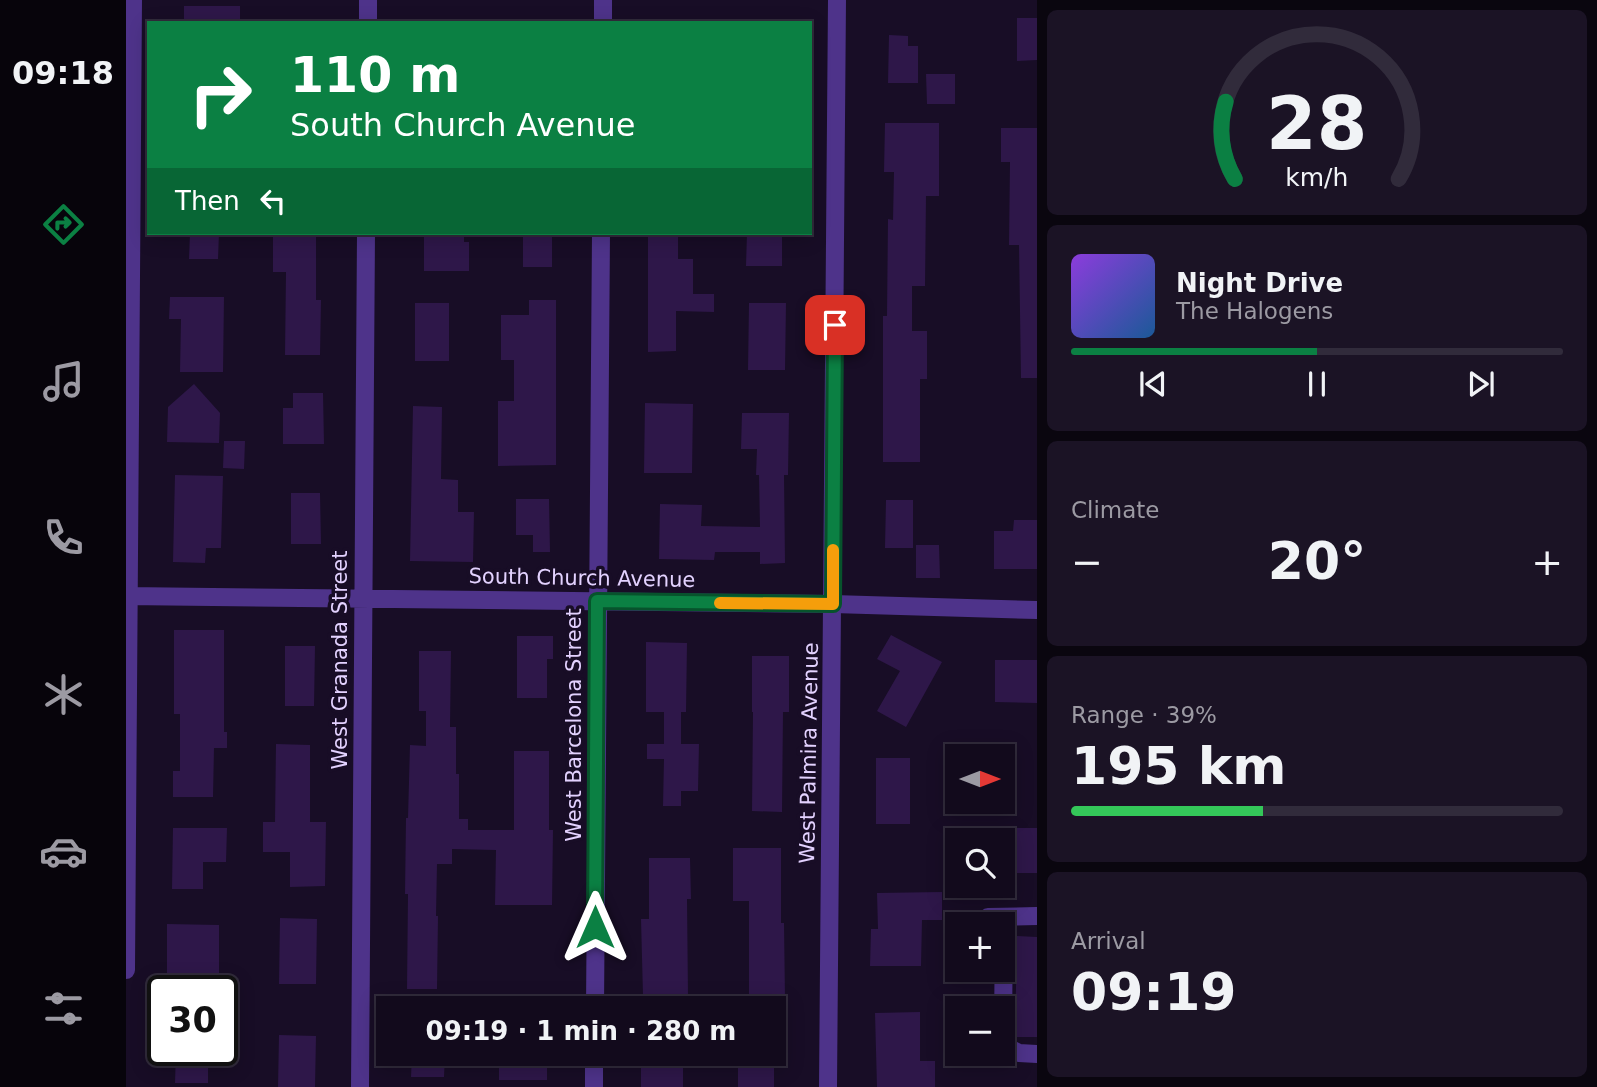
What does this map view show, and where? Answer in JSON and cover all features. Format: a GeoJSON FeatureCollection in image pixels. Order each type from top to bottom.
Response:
{"type":"FeatureCollection","features":[{"type":"Feature","properties":{"kind":"street"},"geometry":{"type":"LineString","coordinates":[[126,970],[132,0]]}},
{"type":"Feature","properties":{"kind":"street"},"geometry":{"type":"LineString","coordinates":[[368,0],[368,21]]}},
{"type":"Feature","properties":{"kind":"street"},"geometry":{"type":"LineString","coordinates":[[603,0],[603,21]]}},
{"type":"Feature","properties":{"kind":"street","name":"West Palmira Avenue"},"geometry":{"type":"LineString","coordinates":[[828,1087],[837,0]]}},
{"type":"Feature","properties":{"kind":"street","name":"West Granada Street"},"geometry":{"type":"LineString","coordinates":[[360,1087],[366,235]]}},
{"type":"Feature","properties":{"kind":"street","name":"West Barcelona Street"},"geometry":{"type":"LineString","coordinates":[[595,996],[601,235]]}},
{"type":"Feature","properties":{"kind":"street","name":"South Church Avenue"},"geometry":{"type":"LineString","coordinates":[[127,596],[833,604],[1037,610]]}},
{"type":"Feature","properties":{"kind":"street"},"geometry":{"type":"LineString","coordinates":[[1037,916],[996,917],[1004,1046],[1019,1053],[1037,1054]]}},
{"type":"Feature","properties":{"kind":"street"},"geometry":{"type":"LineString","coordinates":[[594,1066],[594,1087]]}},
{"type":"Feature","properties":{"kind":"building"},"geometry":{"type":"Polygon","coordinates":[[[184,6],[240,6],[240,21],[184,21],[184,6]]]}},
{"type":"Feature","properties":{"kind":"building"},"geometry":{"type":"Polygon","coordinates":[[[1017,18],[1037,18],[1037,60],[1017,61],[1017,18]]]}},
{"type":"Feature","properties":{"kind":"building"},"geometry":{"type":"Polygon","coordinates":[[[889,35],[908,36],[908,46],[918,46],[918,83],[888,83],[889,35]]]}},
{"type":"Feature","properties":{"kind":"building"},"geometry":{"type":"Polygon","coordinates":[[[926,74],[955,74],[955,104],[927,104],[926,74]]]}},
{"type":"Feature","properties":{"kind":"building"},"geometry":{"type":"Polygon","coordinates":[[[885,123],[939,123],[939,196],[926,196],[925,286],[912,286],[912,331],[927,331],[927,379],[920,379],[920,462],[883,462],[883,316],[887,316],[888,219],[893,220],[894,172],[884,172],[885,123]]]}},
{"type":"Feature","properties":{"kind":"building"},"geometry":{"type":"Polygon","coordinates":[[[1001,128],[1037,128],[1037,378],[1021,378],[1019,245],[1009,245],[1010,162],[1001,162],[1001,128]]]}},
{"type":"Feature","properties":{"kind":"building"},"geometry":{"type":"Polygon","coordinates":[[[190,235],[219,235],[218,259],[189,259],[190,235]]]}},
{"type":"Feature","properties":{"kind":"building"},"geometry":{"type":"Polygon","coordinates":[[[273,235],[316,235],[316,300],[321,300],[320,355],[285,355],[286,272],[273,272],[273,235]]]}},
{"type":"Feature","properties":{"kind":"building"},"geometry":{"type":"Polygon","coordinates":[[[424,235],[464,235],[464,242],[469,242],[469,271],[424,271],[424,235]]]}},
{"type":"Feature","properties":{"kind":"building"},"geometry":{"type":"Polygon","coordinates":[[[523,235],[552,235],[552,267],[523,267],[523,235]]]}},
{"type":"Feature","properties":{"kind":"building"},"geometry":{"type":"Polygon","coordinates":[[[648,235],[678,235],[678,259],[693,259],[693,294],[714,294],[714,312],[676,311],[676,351],[648,352],[648,235]]]}},
{"type":"Feature","properties":{"kind":"building"},"geometry":{"type":"Polygon","coordinates":[[[747,235],[782,235],[782,266],[746,266],[747,235]]]}},
{"type":"Feature","properties":{"kind":"building"},"geometry":{"type":"Polygon","coordinates":[[[170,297],[224,297],[223,372],[180,372],[181,319],[169,319],[170,297]]]}},
{"type":"Feature","properties":{"kind":"building"},"geometry":{"type":"Polygon","coordinates":[[[529,300],[556,300],[556,465],[498,466],[498,401],[514,401],[514,360],[501,360],[501,315],[529,315],[529,300]]]}},
{"type":"Feature","properties":{"kind":"building"},"geometry":{"type":"Polygon","coordinates":[[[415,303],[449,303],[449,361],[415,361],[415,303]]]}},
{"type":"Feature","properties":{"kind":"building"},"geometry":{"type":"Polygon","coordinates":[[[749,303],[786,303],[785,370],[748,370],[749,303]]]}},
{"type":"Feature","properties":{"kind":"building"},"geometry":{"type":"Polygon","coordinates":[[[194,384],[220,413],[219,443],[167,442],[168,407],[194,384]]]}},
{"type":"Feature","properties":{"kind":"building"},"geometry":{"type":"Polygon","coordinates":[[[293,393],[323,393],[324,444],[283,444],[283,408],[293,408],[293,393]]]}},
{"type":"Feature","properties":{"kind":"building"},"geometry":{"type":"Polygon","coordinates":[[[645,403],[693,404],[692,473],[644,473],[645,403]]]}},
{"type":"Feature","properties":{"kind":"building"},"geometry":{"type":"Polygon","coordinates":[[[413,406],[442,407],[441,479],[458,480],[458,512],[474,512],[473,562],[410,561],[413,406]]]}},
{"type":"Feature","properties":{"kind":"building"},"geometry":{"type":"Polygon","coordinates":[[[742,413],[789,413],[788,475],[784,475],[785,563],[760,564],[760,552],[715,552],[714,560],[659,559],[660,504],[702,505],[701,526],[760,527],[757,449],[741,449],[742,413]]]}},
{"type":"Feature","properties":{"kind":"building"},"geometry":{"type":"Polygon","coordinates":[[[224,441],[245,441],[244,469],[223,468],[224,441]]]}},
{"type":"Feature","properties":{"kind":"building"},"geometry":{"type":"Polygon","coordinates":[[[175,475],[223,476],[221,548],[206,548],[205,563],[173,562],[175,475]]]}},
{"type":"Feature","properties":{"kind":"building"},"geometry":{"type":"Polygon","coordinates":[[[291,493],[320,493],[321,544],[291,544],[291,493]]]}},
{"type":"Feature","properties":{"kind":"building"},"geometry":{"type":"Polygon","coordinates":[[[516,499],[549,499],[550,552],[533,552],[533,535],[516,535],[516,499]]]}},
{"type":"Feature","properties":{"kind":"building"},"geometry":{"type":"Polygon","coordinates":[[[886,500],[913,500],[913,548],[885,548],[886,500]]]}},
{"type":"Feature","properties":{"kind":"building"},"geometry":{"type":"Polygon","coordinates":[[[1014,520],[1037,520],[1037,569],[994,569],[994,531],[1013,531],[1014,520]]]}},
{"type":"Feature","properties":{"kind":"building"},"geometry":{"type":"Polygon","coordinates":[[[916,545],[939,545],[940,578],[916,578],[916,545]]]}},
{"type":"Feature","properties":{"kind":"building"},"geometry":{"type":"Polygon","coordinates":[[[174,630],[224,630],[224,732],[227,732],[227,748],[214,748],[213,797],[173,797],[173,771],[180,771],[180,714],[174,714],[174,630]]]}},
{"type":"Feature","properties":{"kind":"building"},"geometry":{"type":"Polygon","coordinates":[[[891,635],[942,662],[906,727],[877,711],[900,671],[877,659],[891,635]]]}},
{"type":"Feature","properties":{"kind":"building"},"geometry":{"type":"Polygon","coordinates":[[[517,636],[553,636],[553,659],[547,659],[547,698],[517,698],[517,636]]]}},
{"type":"Feature","properties":{"kind":"building"},"geometry":{"type":"Polygon","coordinates":[[[646,642],[687,643],[686,712],[681,712],[681,744],[699,744],[698,791],[681,791],[681,806],[663,806],[664,759],[647,759],[647,744],[664,744],[664,712],[646,712],[646,642]]]}},
{"type":"Feature","properties":{"kind":"building"},"geometry":{"type":"Polygon","coordinates":[[[285,646],[315,646],[314,706],[285,706],[285,646]]]}},
{"type":"Feature","properties":{"kind":"building"},"geometry":{"type":"Polygon","coordinates":[[[419,651],[451,651],[450,727],[456,727],[459,819],[468,819],[468,830],[514,830],[514,751],[549,751],[549,830],[553,830],[552,905],[495,905],[496,850],[452,849],[452,864],[437,864],[437,989],[407,989],[408,894],[405,894],[410,745],[426,746],[426,711],[419,711],[419,651]]]}},
{"type":"Feature","properties":{"kind":"building"},"geometry":{"type":"Polygon","coordinates":[[[752,656],[789,656],[789,712],[783,712],[782,812],[752,811],[752,656]]]}},
{"type":"Feature","properties":{"kind":"building"},"geometry":{"type":"Polygon","coordinates":[[[995,660],[1037,660],[1037,703],[995,702],[995,660]]]}},
{"type":"Feature","properties":{"kind":"building"},"geometry":{"type":"Polygon","coordinates":[[[276,744],[310,745],[310,822],[326,822],[325,886],[290,887],[290,852],[263,852],[263,822],[275,822],[276,744]]]}},
{"type":"Feature","properties":{"kind":"building"},"geometry":{"type":"Polygon","coordinates":[[[876,758],[910,758],[910,824],[876,824],[876,758]]]}},
{"type":"Feature","properties":{"kind":"building"},"geometry":{"type":"Polygon","coordinates":[[[173,828],[227,828],[226,862],[203,862],[203,889],[172,889],[173,828]]]}},
{"type":"Feature","properties":{"kind":"building"},"geometry":{"type":"Polygon","coordinates":[[[1015,828],[1037,828],[1037,873],[1015,873],[1015,828]]]}},
{"type":"Feature","properties":{"kind":"building"},"geometry":{"type":"Polygon","coordinates":[[[733,848],[781,848],[785,996],[749,996],[749,901],[733,901],[733,848]]]}},
{"type":"Feature","properties":{"kind":"building"},"geometry":{"type":"Polygon","coordinates":[[[649,858],[690,858],[691,899],[687,899],[688,996],[643,996],[641,919],[649,919],[649,858]]]}},
{"type":"Feature","properties":{"kind":"building"},"geometry":{"type":"Polygon","coordinates":[[[942,892],[942,920],[922,920],[921,966],[870,966],[871,929],[878,929],[877,893],[942,892]]]}},
{"type":"Feature","properties":{"kind":"building"},"geometry":{"type":"Polygon","coordinates":[[[280,918],[317,919],[316,984],[279,984],[280,918]]]}},
{"type":"Feature","properties":{"kind":"building"},"geometry":{"type":"Polygon","coordinates":[[[167,924],[219,925],[219,975],[167,975],[167,924]]]}},
{"type":"Feature","properties":{"kind":"building"},"geometry":{"type":"Polygon","coordinates":[[[1017,936],[1037,937],[1037,1037],[1015,1037],[1017,936]]]}},
{"type":"Feature","properties":{"kind":"building"},"geometry":{"type":"Polygon","coordinates":[[[920,1012],[920,1061],[935,1061],[935,1087],[877,1087],[875,1013],[920,1012]]]}},
{"type":"Feature","properties":{"kind":"building"},"geometry":{"type":"Polygon","coordinates":[[[279,1035],[316,1036],[315,1087],[278,1087],[279,1035]]]}},
{"type":"Feature","properties":{"kind":"building"},"geometry":{"type":"Polygon","coordinates":[[[176,1066],[208,1066],[208,1083],[175,1083],[176,1066]]]}},
{"type":"Feature","properties":{"kind":"building"},"geometry":{"type":"Polygon","coordinates":[[[411,1066],[444,1066],[444,1077],[411,1077],[411,1066]]]}},
{"type":"Feature","properties":{"kind":"building"},"geometry":{"type":"Polygon","coordinates":[[[499,1066],[547,1066],[547,1080],[499,1080],[499,1066]]]}},
{"type":"Feature","properties":{"kind":"building"},"geometry":{"type":"Polygon","coordinates":[[[641,1066],[683,1066],[683,1087],[641,1087],[641,1066]]]}},
{"type":"Feature","properties":{"kind":"building"},"geometry":{"type":"Polygon","coordinates":[[[738,1066],[774,1066],[774,1087],[738,1087],[738,1066]]]}},
{"type":"Feature","properties":{"kind":"slow traffic"},"geometry":{"type":"LineString","coordinates":[[720,603],[833,604],[833,550]]}},
{"type":"Feature","properties":{"kind":"route"},"geometry":{"type":"LineString","coordinates":[[595,927],[597,601],[833,604],[835,325]]}}]}
